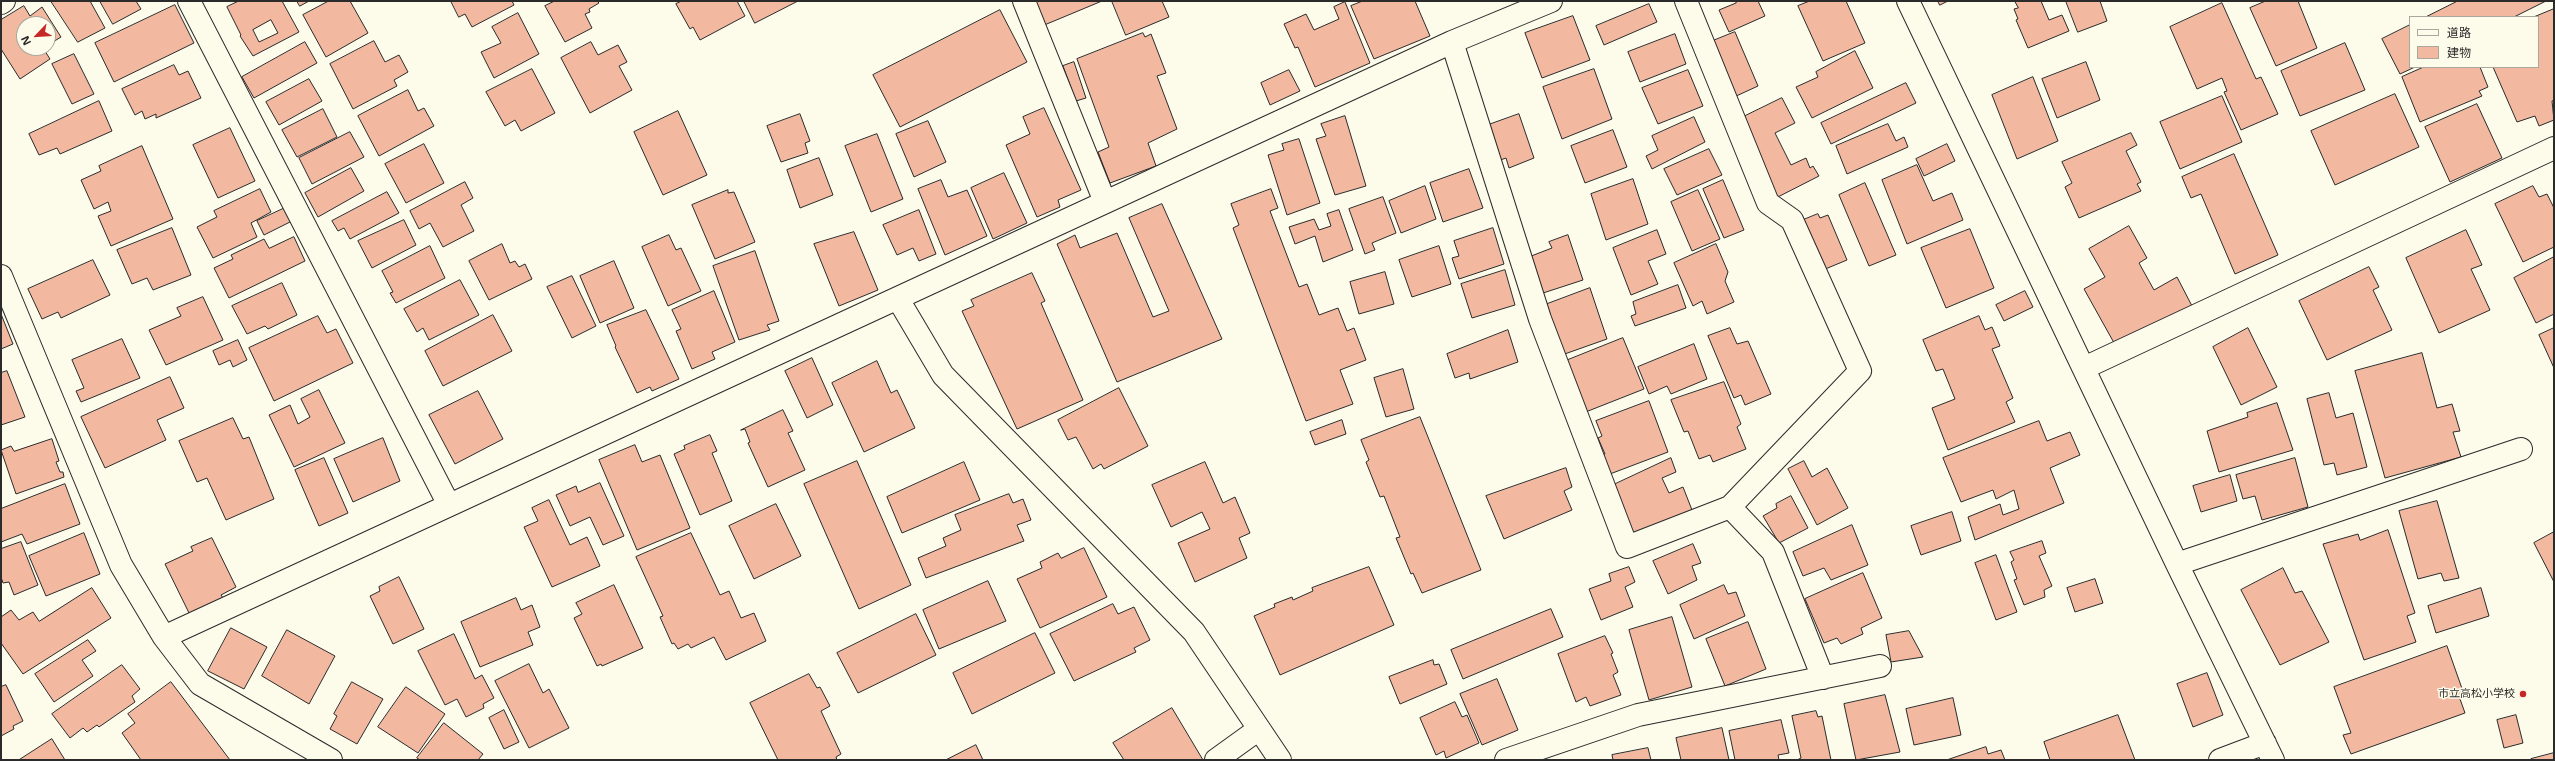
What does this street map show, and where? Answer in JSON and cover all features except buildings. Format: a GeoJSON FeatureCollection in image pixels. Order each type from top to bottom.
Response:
{"type":"FeatureCollection","features":[{"type":"Feature","properties":{"kind":"street"},"geometry":{"type":"LineString","coordinates":[[189,1],[449,506]]}},
{"type":"Feature","properties":{"kind":"street"},"geometry":{"type":"LineString","coordinates":[[1024,1],[1105,202]]}},
{"type":"Feature","properties":{"kind":"street"},"geometry":{"type":"LineString","coordinates":[[164,637],[1452,42],[1550,1]]}},
{"type":"Feature","properties":{"kind":"street"},"geometry":{"type":"LineString","coordinates":[[1452,42],[1540,319],[1627,547],[1730,507],[1860,370],[1792,220],[1768,203],[1686,1]]}},
{"type":"Feature","properties":{"kind":"street"},"geometry":{"type":"LineString","coordinates":[[1908,1],[2177,564],[2269,751],[2220,760]]}},
{"type":"Feature","properties":{"kind":"street"},"geometry":{"type":"LineString","coordinates":[[2084,368],[2554,148]]}},
{"type":"Feature","properties":{"kind":"street"},"geometry":{"type":"LineString","coordinates":[[1,276],[121,564],[164,637],[200,684],[318,757]]}},
{"type":"Feature","properties":{"kind":"street"},"geometry":{"type":"LineString","coordinates":[[898,298],[943,375],[1194,632],[1280,760]]}},
{"type":"Feature","properties":{"kind":"street"},"geometry":{"type":"LineString","coordinates":[[2177,564],[2521,449]]}},
{"type":"Feature","properties":{"kind":"street"},"geometry":{"type":"LineString","coordinates":[[1730,507],[1772,552],[1823,678]]}},
{"type":"Feature","properties":{"kind":"street"},"geometry":{"type":"LineString","coordinates":[[1506,760],[1638,715],[1880,666]]}},
{"type":"Feature","properties":{"kind":"street"},"geometry":{"type":"LineString","coordinates":[[1216,760],[1259,729]]}},
{"type":"Feature","properties":{"kind":"place","name":"市立高松小学校"},"geometry":{"type":"Point","coordinates":[2523,694]}}]}
